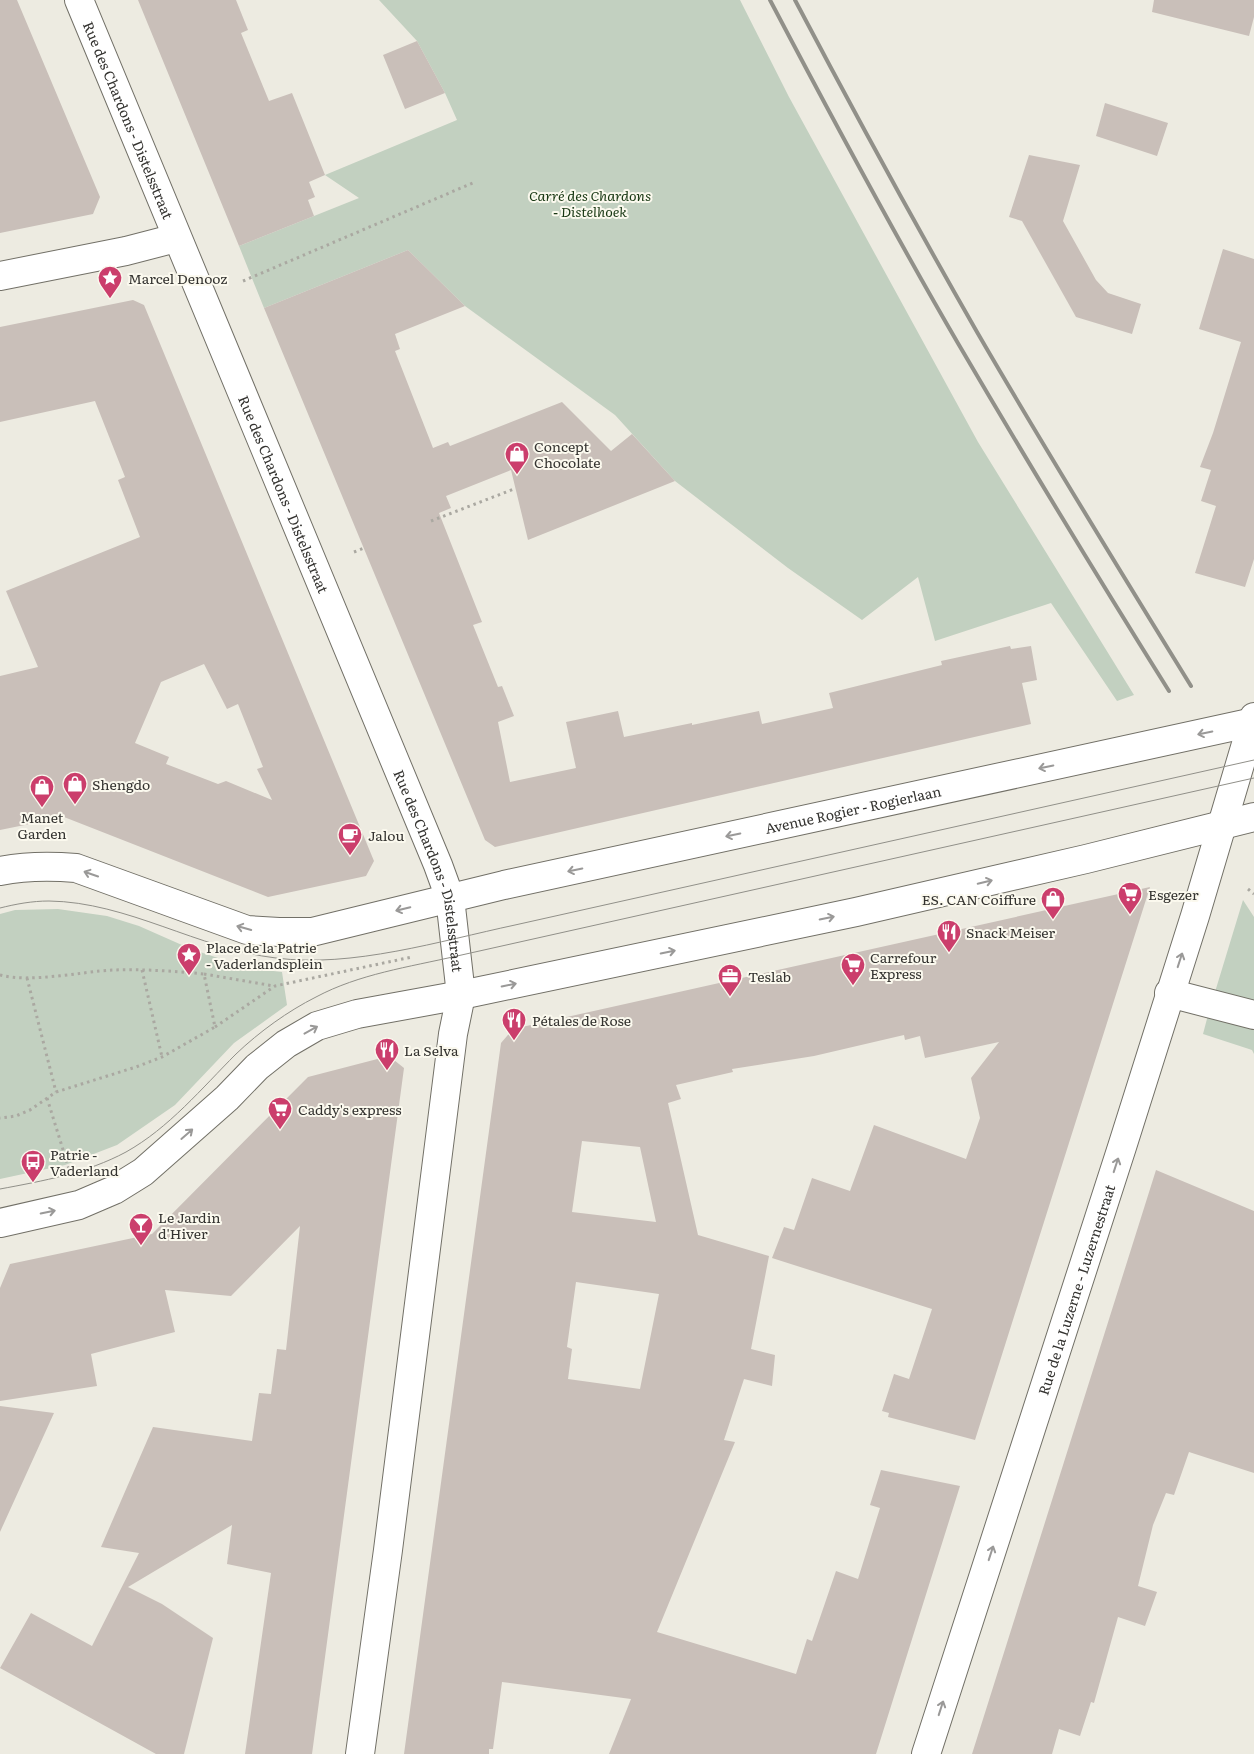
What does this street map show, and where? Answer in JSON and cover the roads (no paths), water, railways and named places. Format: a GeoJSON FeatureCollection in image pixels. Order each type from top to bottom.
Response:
{"type":"FeatureCollection","features":[{"type":"Feature","properties":{"kind":"street","name":"Rue des Chardons - Distelsstraat"},"geometry":{"type":"LineString","coordinates":[[79,0],[176,238],[438,865],[450,898],[461,995],[453,1034],[388,1550],[360,1754]]}},
{"type":"Feature","properties":{"kind":"street"},"geometry":{"type":"LineString","coordinates":[[0,276],[126,251],[176,238]]}},
{"type":"Feature","properties":{"kind":"street","name":"Avenue Rogier - Rogierlaan"},"geometry":{"type":"LineString","coordinates":[[450,898],[1254,721]]}},
{"type":"Feature","properties":{"kind":"street","name":"Rue de la Luzerne - Luzernestraat"},"geometry":{"type":"LineString","coordinates":[[926,1754],[1122,1147],[1254,721]]}},
{"type":"Feature","properties":{"kind":"street"},"geometry":{"type":"LineString","coordinates":[[0,1223],[79,1206],[114,1190],[143,1172],[227,1098],[257,1067],[286,1044],[317,1026],[357,1014],[461,995],[856,912],[1086,859],[1254,817]]}},
{"type":"Feature","properties":{"kind":"street"},"geometry":{"type":"LineString","coordinates":[[0,871],[45,866],[76,868],[247,930],[279,932],[312,932],[450,898]]}},
{"type":"Feature","properties":{"kind":"street"},"geometry":{"type":"LineString","coordinates":[[1169,993],[1254,1015]]}},
{"type":"Feature","properties":{"kind":"tram line"},"geometry":{"type":"LineString","coordinates":[[0,908],[43,901],[78,903],[135,917],[247,953],[305,960],[365,956],[426,945],[1254,760]]}},
{"type":"Feature","properties":{"kind":"tram line"},"geometry":{"type":"LineString","coordinates":[[0,1189],[80,1171],[126,1152],[171,1119],[236,1054],[264,1030],[284,1015],[305,1003],[349,982],[403,968],[1254,778]]}},
{"type":"Feature","properties":{"kind":"railway"},"geometry":{"type":"LineString","coordinates":[[770,0],[934,302],[1036,475],[1169,691]]}},
{"type":"Feature","properties":{"kind":"railway"},"geometry":{"type":"LineString","coordinates":[[795,0],[839,84],[977,332],[1191,686]]}},
{"type":"Feature","properties":{"kind":"place","name":"Marcel Denooz"},"geometry":{"type":"Point","coordinates":[110,299]}},
{"type":"Feature","properties":{"kind":"place","name":"Concept Chocolate"},"geometry":{"type":"Point","coordinates":[517,475]}},
{"type":"Feature","properties":{"kind":"place","name":"Shengdo"},"geometry":{"type":"Point","coordinates":[75,805]}},
{"type":"Feature","properties":{"kind":"place","name":"Manet Garden"},"geometry":{"type":"Point","coordinates":[42,808]}},
{"type":"Feature","properties":{"kind":"place","name":"Jalou"},"geometry":{"type":"Point","coordinates":[350,856]}},
{"type":"Feature","properties":{"kind":"place","name":"Esgezer"},"geometry":{"type":"Point","coordinates":[1130,915]}},
{"type":"Feature","properties":{"kind":"place","name":"ES. CAN Coiffure"},"geometry":{"type":"Point","coordinates":[1053,920]}},
{"type":"Feature","properties":{"kind":"place","name":"Snack Meiser"},"geometry":{"type":"Point","coordinates":[949,953]}},
{"type":"Feature","properties":{"kind":"place","name":"Place de la Patrie - Vaderlandsplein"},"geometry":{"type":"Point","coordinates":[189,976]}},
{"type":"Feature","properties":{"kind":"place","name":"Carrefour Express"},"geometry":{"type":"Point","coordinates":[853,986]}},
{"type":"Feature","properties":{"kind":"place","name":"Teslab"},"geometry":{"type":"Point","coordinates":[730,997]}},
{"type":"Feature","properties":{"kind":"place","name":"Pétales de Rose"},"geometry":{"type":"Point","coordinates":[514,1041]}},
{"type":"Feature","properties":{"kind":"place","name":"La Selva"},"geometry":{"type":"Point","coordinates":[387,1071]}},
{"type":"Feature","properties":{"kind":"place","name":"Caddy's express"},"geometry":{"type":"Point","coordinates":[280,1130]}},
{"type":"Feature","properties":{"kind":"place","name":"Patrie - Vaderland"},"geometry":{"type":"Point","coordinates":[33,1183]}},
{"type":"Feature","properties":{"kind":"place","name":"Le Jardin d'Hiver"},"geometry":{"type":"Point","coordinates":[141,1246]}},
{"type":"Feature","properties":{"kind":"park label","name":"Carré des Chardons - Distelhoek"},"geometry":{"type":"Point","coordinates":[590,204]}}]}
